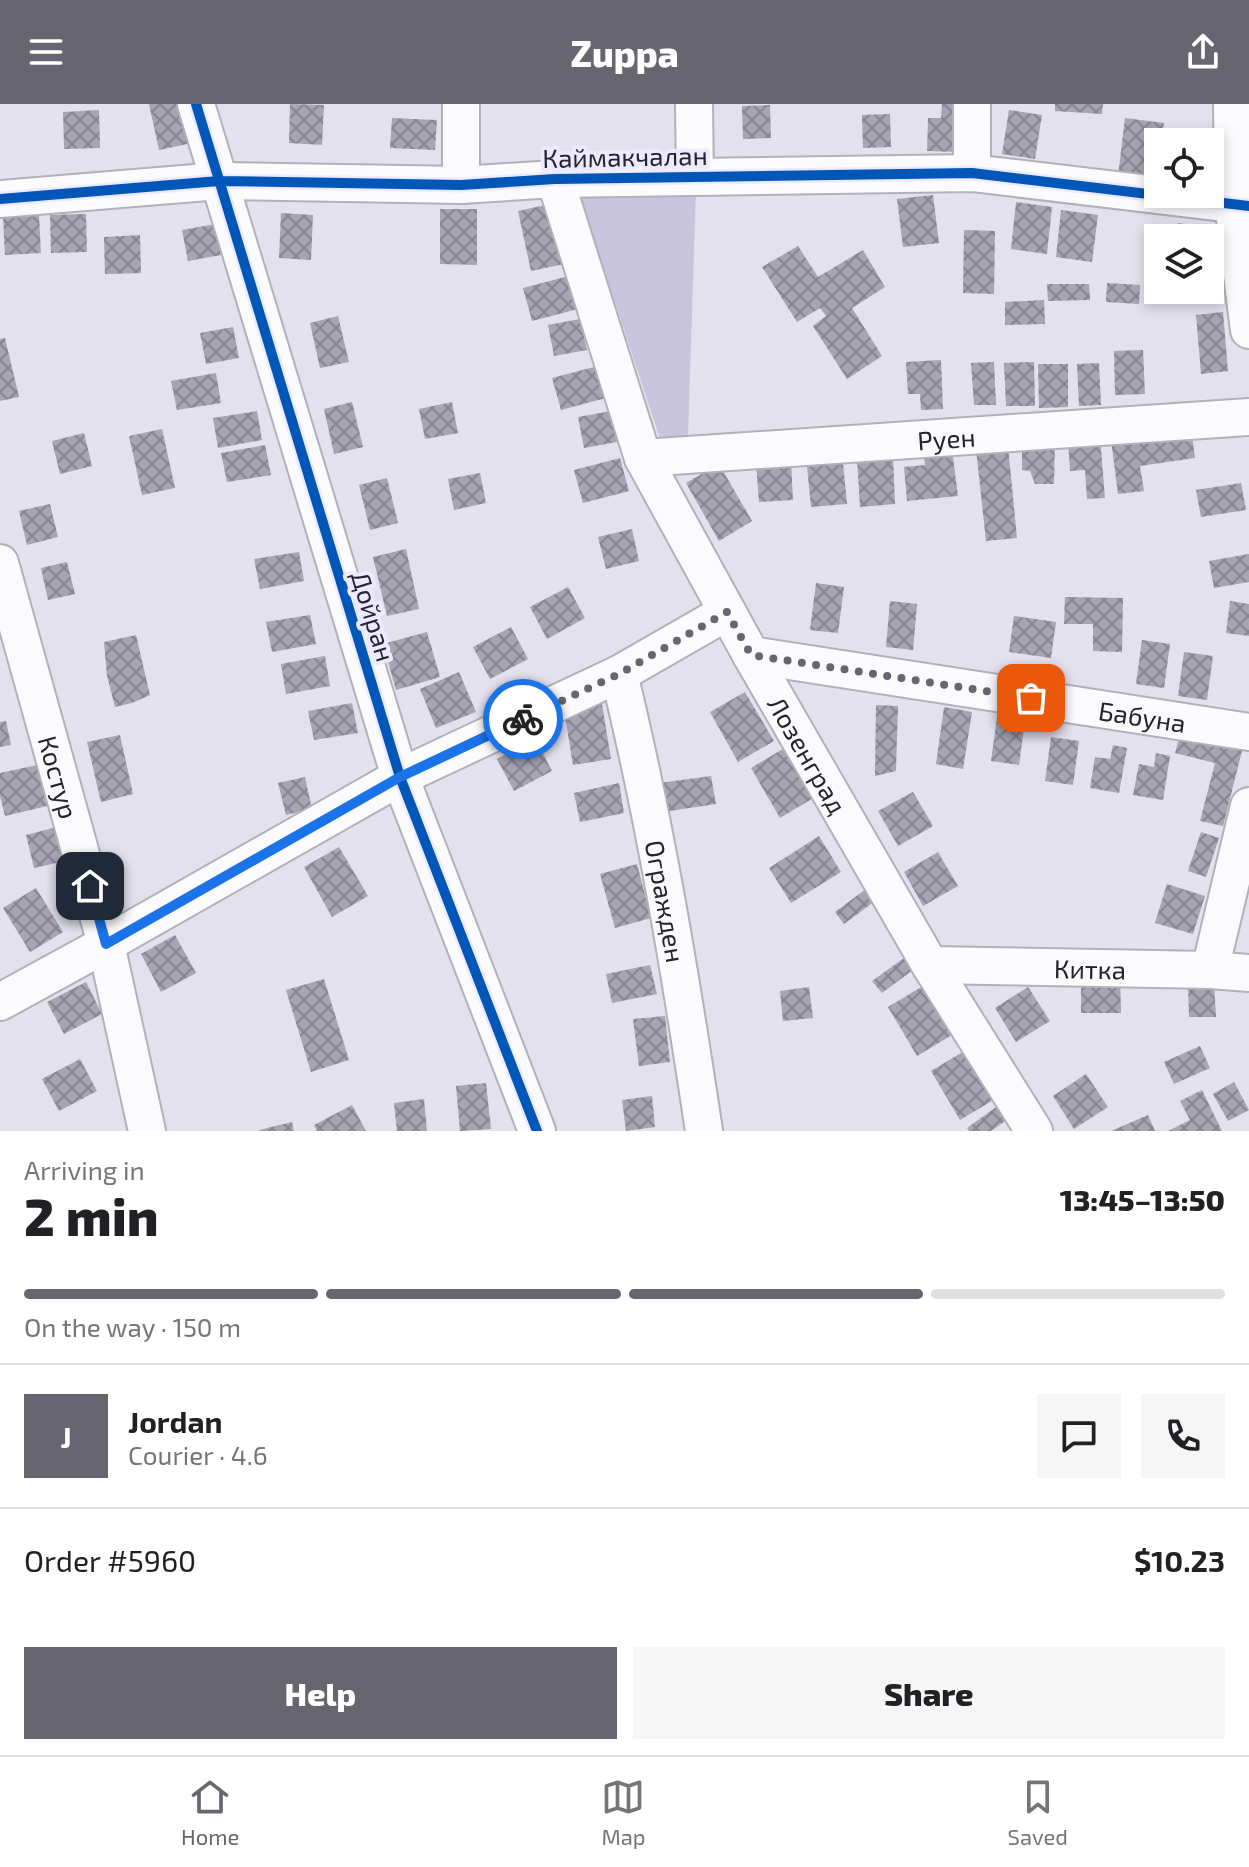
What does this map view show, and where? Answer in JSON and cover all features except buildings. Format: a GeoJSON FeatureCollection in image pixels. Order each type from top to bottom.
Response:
{"type":"FeatureCollection","features":[{"type":"Feature","properties":{"kind":"street","name":"Дойран"},"geometry":{"type":"LineString","coordinates":[[196,104],[400,777],[537,1131]]}},
{"type":"Feature","properties":{"kind":"street"},"geometry":{"type":"LineString","coordinates":[[461,104],[461,185]]}},
{"type":"Feature","properties":{"kind":"street"},"geometry":{"type":"LineString","coordinates":[[694,104],[695,176]]}},
{"type":"Feature","properties":{"kind":"street"},"geometry":{"type":"LineString","coordinates":[[972,104],[972,173]]}},
{"type":"Feature","properties":{"kind":"street"},"geometry":{"type":"LineString","coordinates":[[1232,104],[1249,330]]}},
{"type":"Feature","properties":{"kind":"street","name":"Каймакчалан"},"geometry":{"type":"LineString","coordinates":[[0,199],[219,181],[461,185],[555,179],[972,173],[1241,205]]}},
{"type":"Feature","properties":{"kind":"street","name":"Лозенград"},"geometry":{"type":"LineString","coordinates":[[555,179],[643,458],[751,655],[930,965],[1034,1131]]}},
{"type":"Feature","properties":{"kind":"street","name":"Руен"},"geometry":{"type":"LineString","coordinates":[[643,458],[1249,417]]}},
{"type":"Feature","properties":{"kind":"street","name":"Костур"},"geometry":{"type":"LineString","coordinates":[[0,563],[106,944],[147,1131]]}},
{"type":"Feature","properties":{"kind":"street"},"geometry":{"type":"LineString","coordinates":[[0,1002],[400,777],[619,674],[727,612]]}},
{"type":"Feature","properties":{"kind":"street","name":"Бабуна"},"geometry":{"type":"LineString","coordinates":[[751,655],[1249,732]]}},
{"type":"Feature","properties":{"kind":"street","name":"Огражден"},"geometry":{"type":"LineString","coordinates":[[619,674],[673,928],[704,1131]]}},
{"type":"Feature","properties":{"kind":"street"},"geometry":{"type":"LineString","coordinates":[[1210,970],[1249,806]]}},
{"type":"Feature","properties":{"kind":"street","name":"Китка"},"geometry":{"type":"LineString","coordinates":[[930,965],[1249,973]]}},
{"type":"Feature","properties":{"kind":"shaded area"},"geometry":{"type":"Polygon","coordinates":[[[696,189],[688,436],[660,438],[581,200],[594,190],[696,189]]]}},
{"type":"Feature","properties":{"kind":"cycle path"},"geometry":{"type":"LineString","coordinates":[[196,104],[400,777],[537,1131]]}},
{"type":"Feature","properties":{"kind":"cycle path"},"geometry":{"type":"LineString","coordinates":[[0,199],[219,181],[461,185],[555,179],[972,173],[1249,206]]}},
{"type":"Feature","properties":{"kind":"way so far"},"geometry":{"type":"LineString","coordinates":[[523,719],[619,674],[727,612],[751,655],[1031,698]]}},
{"type":"Feature","properties":{"kind":"route"},"geometry":{"type":"LineString","coordinates":[[90,886],[106,944],[400,777],[523,719]]}}]}
